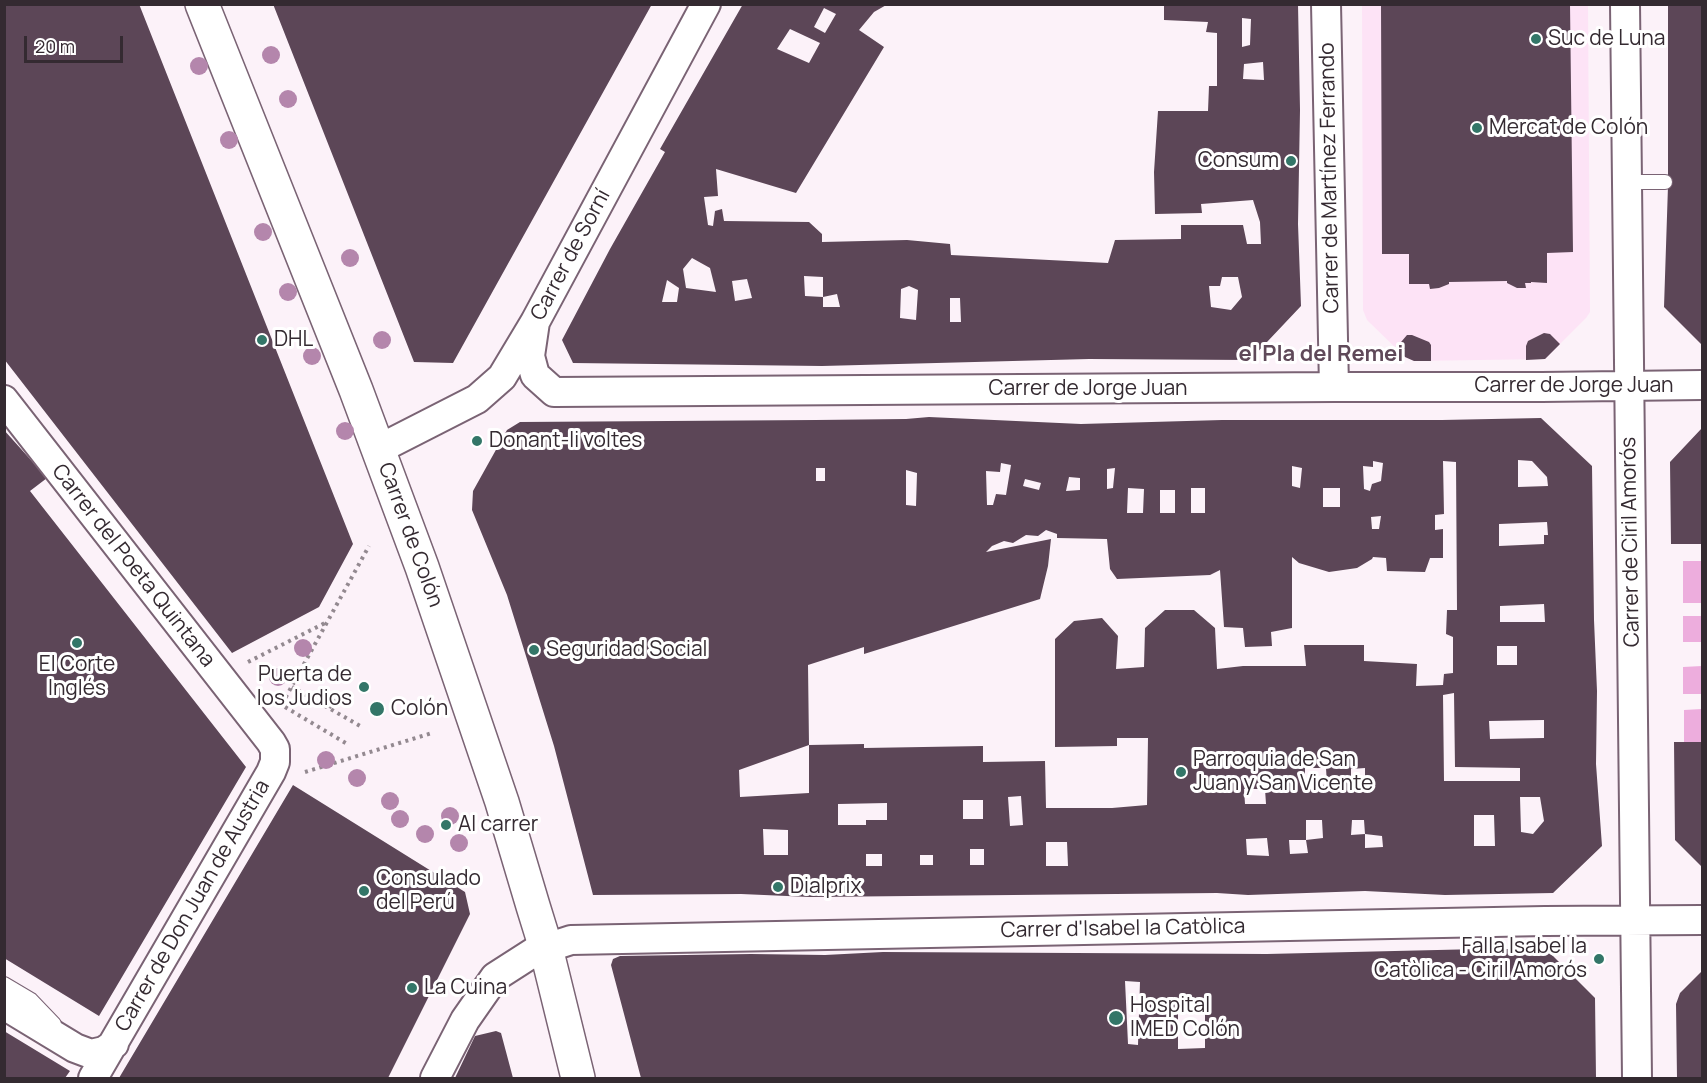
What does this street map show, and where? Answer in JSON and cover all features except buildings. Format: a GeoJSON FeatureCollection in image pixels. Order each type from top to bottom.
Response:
{"type":"FeatureCollection","features":[{"type":"Feature","properties":{"kind":"main road","name":"Carrer de Colón"},"geometry":{"type":"LineString","coordinates":[[202,4],[379,448],[426,577],[498,792],[546,948],[578,1078]]}},
{"type":"Feature","properties":{"kind":"street","name":"Carrer de Sorní"},"geometry":{"type":"LineString","coordinates":[[379,448],[477,399],[502,377],[536,322],[706,4]]}},
{"type":"Feature","properties":{"kind":"street","name":"Carrer de Martínez Ferrando"},"geometry":{"type":"LineString","coordinates":[[1326,4],[1334,387]]}},
{"type":"Feature","properties":{"kind":"street","name":"Carrer de Ciril Amorós"},"geometry":{"type":"LineString","coordinates":[[1625,4],[1637,1078]]}},
{"type":"Feature","properties":{"kind":"street","name":"Carrer de Jorge Juan"},"geometry":{"type":"LineString","coordinates":[[536,322],[530,356],[535,375],[554,392],[1702,385]]}},
{"type":"Feature","properties":{"kind":"street","name":"Carrer del Poeta Quintana"},"geometry":{"type":"LineString","coordinates":[[4,400],[271,721]]}},
{"type":"Feature","properties":{"kind":"street","name":"Carrer de Don Juan de Austria"},"geometry":{"type":"LineString","coordinates":[[93,1078],[271,772],[275,762],[271,721]]}},
{"type":"Feature","properties":{"kind":"street","name":"Carrer d'Isabel la Catòlica"},"geometry":{"type":"LineString","coordinates":[[435,1078],[465,1020],[495,977],[534,952],[571,940],[1702,920]]}},
{"type":"Feature","properties":{"kind":"street"},"geometry":{"type":"LineString","coordinates":[[4,1005],[75,1048],[91,1054],[104,1051],[114,1044]]}},
{"type":"Feature","properties":{"kind":"lane"},"geometry":{"type":"LineString","coordinates":[[1627,182],[1665,182]]}},
{"type":"Feature","properties":{"kind":"lane"},"geometry":{"type":"LineString","coordinates":[[4,984],[31,1000],[75,1048]]}},
{"type":"Feature","properties":{"kind":"path"},"geometry":{"type":"LineString","coordinates":[[271,721],[369,546]]}},
{"type":"Feature","properties":{"kind":"path"},"geometry":{"type":"LineString","coordinates":[[244,664],[328,622]]}},
{"type":"Feature","properties":{"kind":"path"},"geometry":{"type":"LineString","coordinates":[[292,687],[360,726]]}},
{"type":"Feature","properties":{"kind":"path"},"geometry":{"type":"LineString","coordinates":[[329,708],[338,694]]}},
{"type":"Feature","properties":{"kind":"path"},"geometry":{"type":"LineString","coordinates":[[282,705],[349,745]]}},
{"type":"Feature","properties":{"kind":"path"},"geometry":{"type":"LineString","coordinates":[[305,772],[432,733]]}},
{"type":"Feature","properties":{"kind":"shaded area","name":"Mercat de Colón"},"geometry":{"type":"Polygon","coordinates":[[[1362,5],[1588,5],[1590,312],[1545,359],[1414,361],[1405,357],[1367,320],[1363,310],[1362,5]]]}},
{"type":"Feature","properties":{"kind":"shaded area"},"geometry":{"type":"Polygon","coordinates":[[[1683,561],[1702,561],[1702,603],[1683,603],[1683,561]]]}},
{"type":"Feature","properties":{"kind":"shaded area"},"geometry":{"type":"Polygon","coordinates":[[[1683,616],[1702,616],[1702,642],[1683,642],[1683,616]]]}},
{"type":"Feature","properties":{"kind":"shaded area"},"geometry":{"type":"Polygon","coordinates":[[[1702,666],[1702,694],[1683,694],[1683,667],[1702,666]]]}},
{"type":"Feature","properties":{"kind":"shaded area"},"geometry":{"type":"Polygon","coordinates":[[[1702,709],[1702,742],[1684,742],[1684,710],[1702,709]]]}},
{"type":"Feature","properties":{"kind":"place","name":"Suc de Luna"},"geometry":{"type":"Point","coordinates":[1536,39]}},
{"type":"Feature","properties":{"kind":"place","name":"Mercat de Colón"},"geometry":{"type":"Point","coordinates":[1477,128]}},
{"type":"Feature","properties":{"kind":"place","name":"Consum"},"geometry":{"type":"Point","coordinates":[1291,161]}},
{"type":"Feature","properties":{"kind":"place","name":"DHL"},"geometry":{"type":"Point","coordinates":[262,340]}},
{"type":"Feature","properties":{"kind":"place","name":"Donant-li voltes"},"geometry":{"type":"Point","coordinates":[477,441]}},
{"type":"Feature","properties":{"kind":"place","name":"El Corte Inglés"},"geometry":{"type":"Point","coordinates":[77,643]}},
{"type":"Feature","properties":{"kind":"place","name":"Seguridad Social"},"geometry":{"type":"Point","coordinates":[534,650]}},
{"type":"Feature","properties":{"kind":"place","name":"Puerta de los Judios"},"geometry":{"type":"Point","coordinates":[364,687]}},
{"type":"Feature","properties":{"kind":"place","name":"Colón"},"geometry":{"type":"Point","coordinates":[377,709]}},
{"type":"Feature","properties":{"kind":"place","name":"Parroquia de San Juan y San Vicente"},"geometry":{"type":"Point","coordinates":[1181,772]}},
{"type":"Feature","properties":{"kind":"place","name":"Al carrer"},"geometry":{"type":"Point","coordinates":[446,825]}},
{"type":"Feature","properties":{"kind":"place","name":"Dialprix"},"geometry":{"type":"Point","coordinates":[778,887]}},
{"type":"Feature","properties":{"kind":"place","name":"Consulado del Perú"},"geometry":{"type":"Point","coordinates":[364,891]}},
{"type":"Feature","properties":{"kind":"place","name":"Falla Isabel la Catòlica - Ciril Amorós"},"geometry":{"type":"Point","coordinates":[1599,959]}},
{"type":"Feature","properties":{"kind":"place","name":"La Cuina"},"geometry":{"type":"Point","coordinates":[412,988]}},
{"type":"Feature","properties":{"kind":"place","name":"Hospital IMED Colón"},"geometry":{"type":"Point","coordinates":[1116,1018]}},
{"type":"Feature","properties":{"kind":"district","name":"el Pla del Remei"},"geometry":{"type":"Point","coordinates":[1321,355]}}]}
